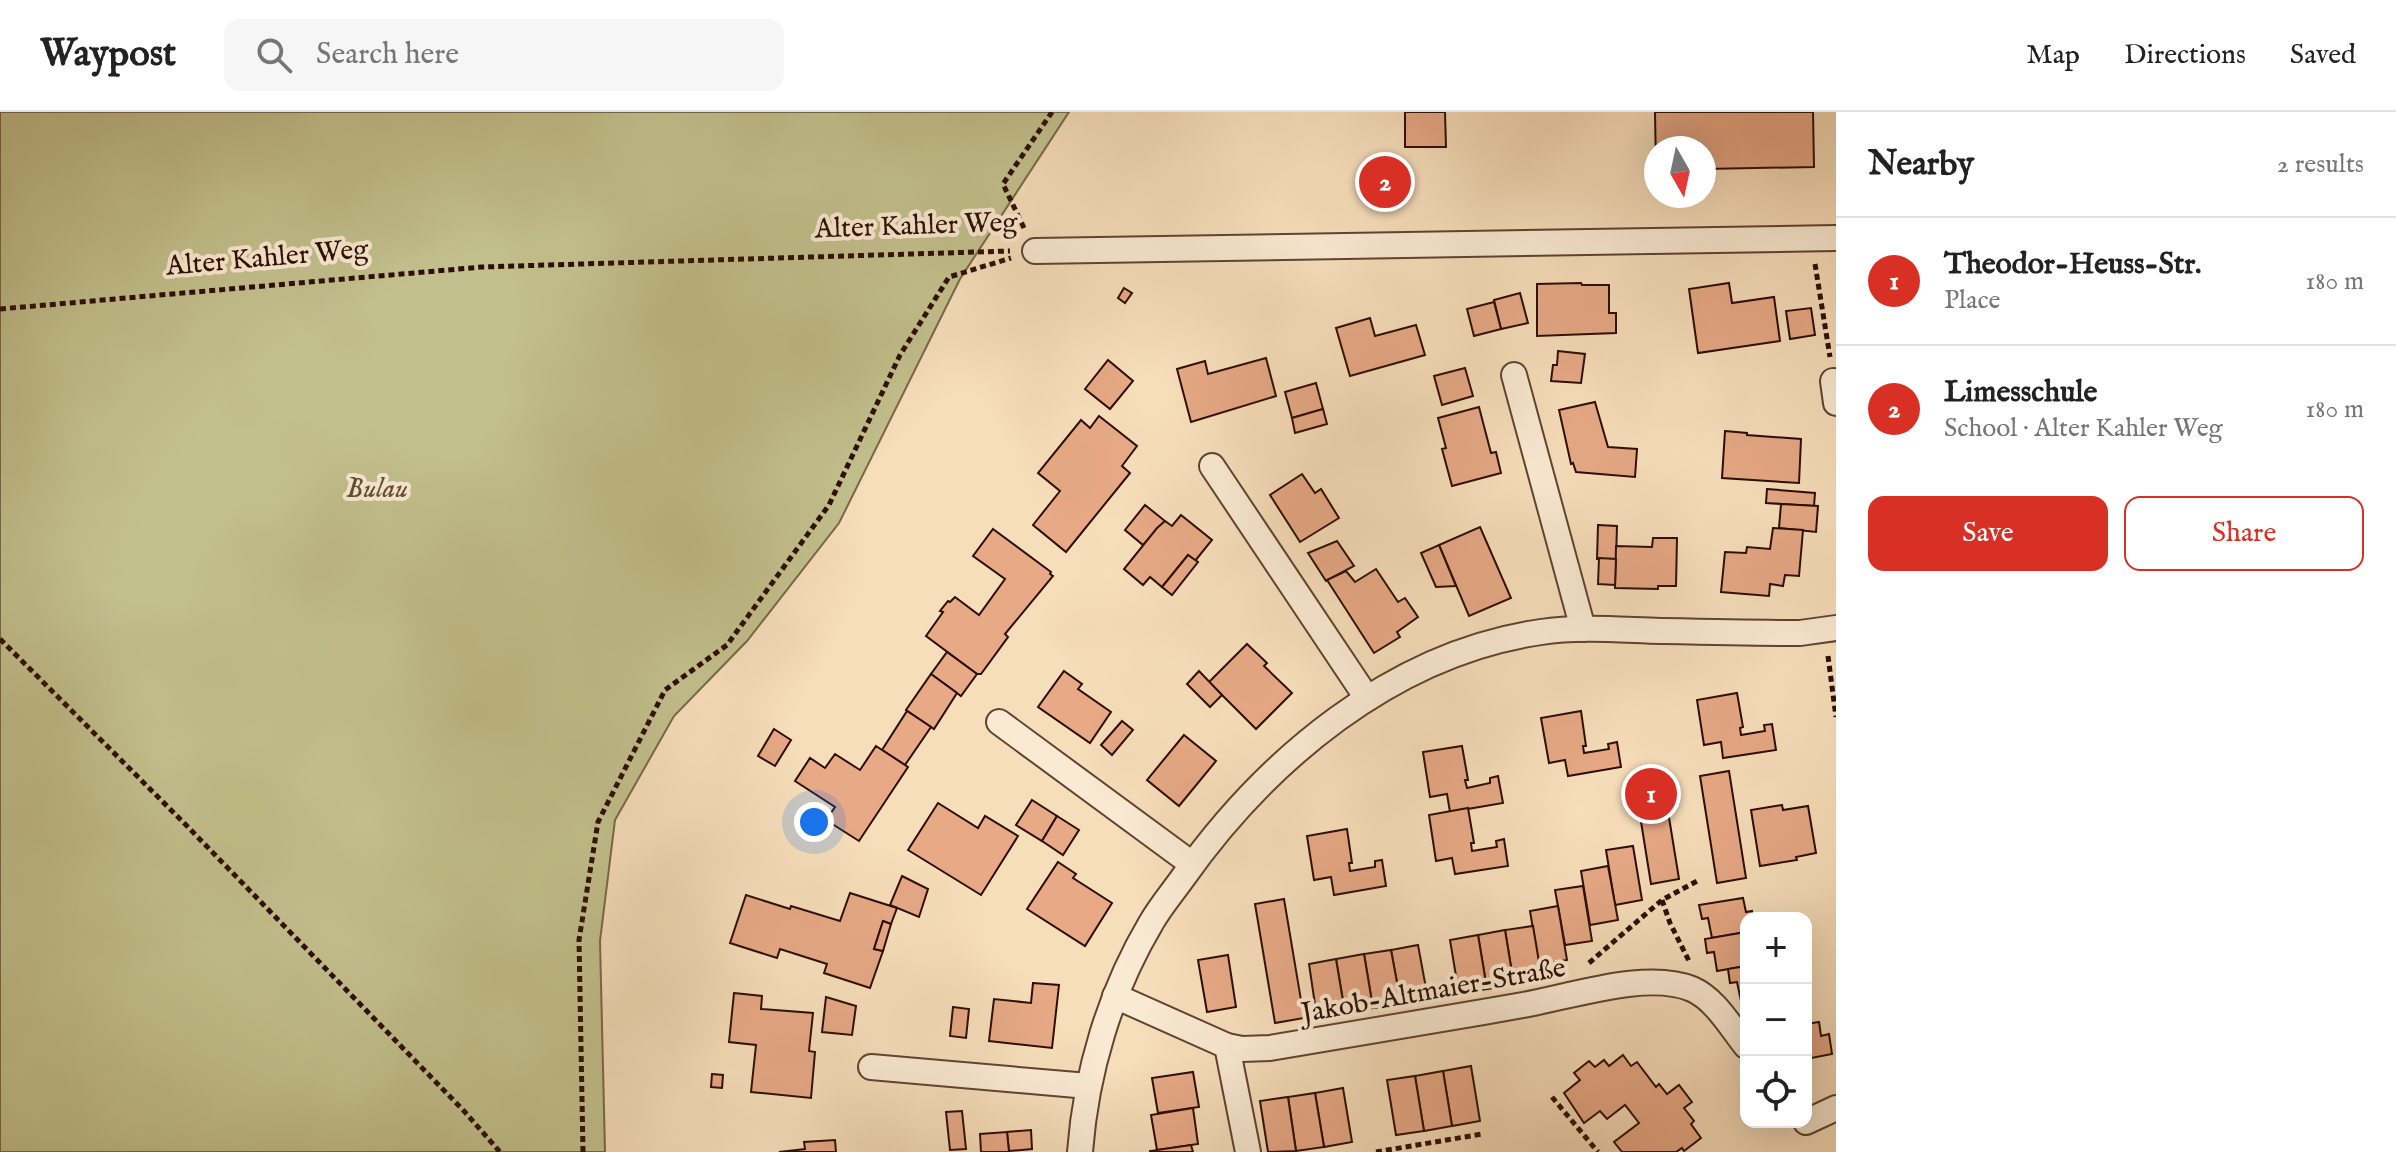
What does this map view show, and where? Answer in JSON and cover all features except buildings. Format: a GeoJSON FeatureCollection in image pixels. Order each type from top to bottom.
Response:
{"type":"FeatureCollection","features":[{"type":"Feature","properties":{"kind":"street","name":"Alter Kahler Weg"},"geometry":{"type":"LineString","coordinates":[[1035,251],[1836,238]]}},
{"type":"Feature","properties":{"kind":"street"},"geometry":{"type":"LineString","coordinates":[[1514,375],[1583,629]]}},
{"type":"Feature","properties":{"kind":"street"},"geometry":{"type":"LineString","coordinates":[[1212,466],[1367,698]]}},
{"type":"Feature","properties":{"kind":"street"},"geometry":{"type":"LineString","coordinates":[[1080,1152],[1088,1086],[1115,996],[1152,921],[1192,864],[1261,785],[1307,742],[1367,698],[1410,674],[1474,649],[1541,632],[1583,629],[1800,633],[1830,630]]}},
{"type":"Feature","properties":{"kind":"street"},"geometry":{"type":"LineString","coordinates":[[999,722],[1192,864]]}},
{"type":"Feature","properties":{"kind":"street","name":"Jakob-Altmaier-Straße"},"geometry":{"type":"LineString","coordinates":[[1115,996],[1227,1046],[1242,1049],[1270,1048],[1540,1003],[1619,986],[1670,984],[1691,989],[1710,1001],[1740,1038]]}},
{"type":"Feature","properties":{"kind":"street"},"geometry":{"type":"LineString","coordinates":[[1227,1046],[1248,1152]]}},
{"type":"Feature","properties":{"kind":"street"},"geometry":{"type":"LineString","coordinates":[[871,1067],[1088,1086]]}},
{"type":"Feature","properties":{"kind":"street"},"geometry":{"type":"LineString","coordinates":[[1812,1118],[1836,1108]]}},
{"type":"Feature","properties":{"kind":"path"},"geometry":{"type":"LineString","coordinates":[[583,1152],[579,940],[598,822],[665,690],[727,645],[829,505],[900,355],[949,277],[1035,251],[1003,184],[1052,112]]}},
{"type":"Feature","properties":{"kind":"path"},"geometry":{"type":"LineString","coordinates":[[1790,239],[1790,257],[1814,257],[1835,392]]}},
{"type":"Feature","properties":{"kind":"path","name":"Alter Kahler Weg"},"geometry":{"type":"LineString","coordinates":[[0,309],[482,267],[1035,251]]}},
{"type":"Feature","properties":{"kind":"path"},"geometry":{"type":"LineString","coordinates":[[1830,630],[1836,717]]}},
{"type":"Feature","properties":{"kind":"path"},"geometry":{"type":"LineString","coordinates":[[0,639],[186,825],[464,1111],[500,1152]]}},
{"type":"Feature","properties":{"kind":"path"},"geometry":{"type":"LineString","coordinates":[[1588,963],[1662,900],[1699,880]]}},
{"type":"Feature","properties":{"kind":"path"},"geometry":{"type":"LineString","coordinates":[[1662,900],[1670,923],[1710,1001]]}},
{"type":"Feature","properties":{"kind":"path"},"geometry":{"type":"LineString","coordinates":[[1552,1097],[1598,1152]]}},
{"type":"Feature","properties":{"kind":"path"},"geometry":{"type":"LineString","coordinates":[[1376,1152],[1482,1134]]}},
{"type":"Feature","properties":{"kind":"green space","name":"Bulau"},"geometry":{"type":"Polygon","coordinates":[[[0,112],[1069,112],[960,279],[839,523],[747,641],[674,716],[615,820],[600,941],[605,1152],[0,1152],[0,112]]]}},
{"type":"Feature","properties":{"kind":"place","name":"Limesschule"},"geometry":{"type":"Point","coordinates":[1385,182]}},
{"type":"Feature","properties":{"kind":"place","name":"Theodor-Heuss-Str."},"geometry":{"type":"Point","coordinates":[1651,794]}}]}
